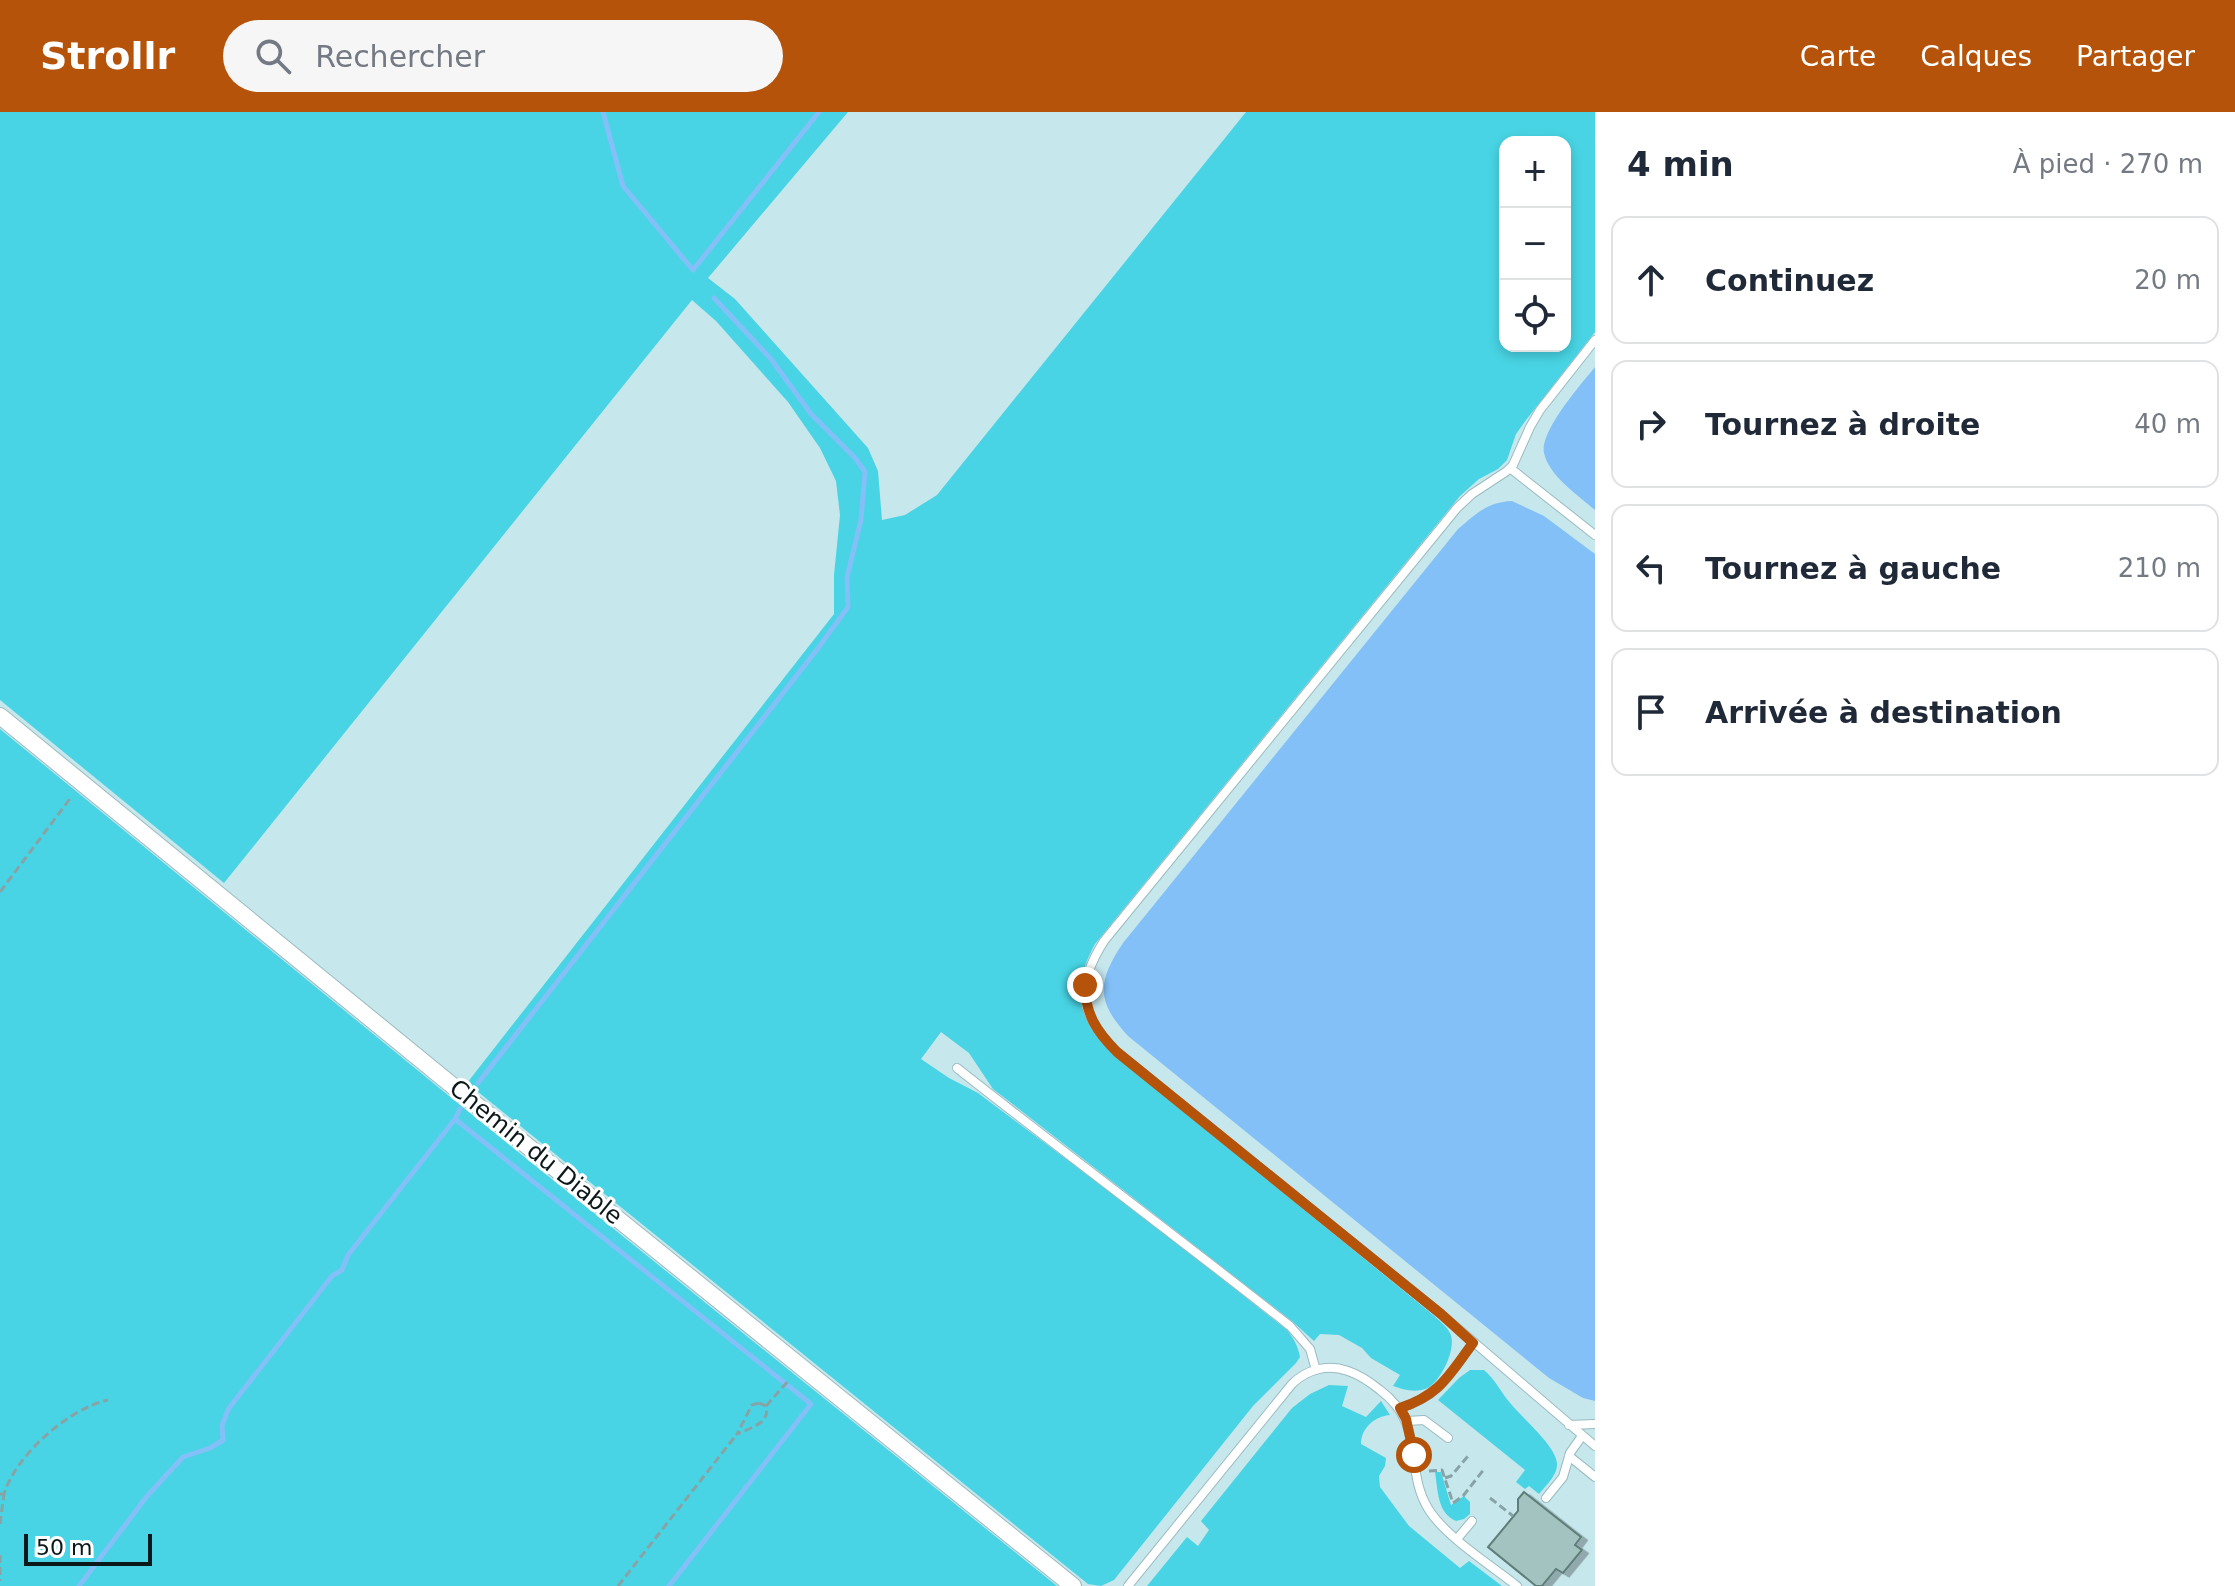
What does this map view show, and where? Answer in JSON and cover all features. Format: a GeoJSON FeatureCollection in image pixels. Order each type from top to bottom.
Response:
{"type":"FeatureCollection","features":[{"type":"Feature","properties":{"kind":"street","name":"Chemin du Diable"},"geometry":{"type":"LineString","coordinates":[[0,716],[1073,1586]]}},
{"type":"Feature","properties":{"kind":"lane"},"geometry":{"type":"LineString","coordinates":[[1595,340],[1540,410],[1510,468],[1457,508],[1104,941],[1092,961],[1085,985],[1087,1010],[1094,1025],[1117,1052],[1441,1314],[1595,1446]]}},
{"type":"Feature","properties":{"kind":"lane"},"geometry":{"type":"LineString","coordinates":[[1510,468],[1595,535]]}},
{"type":"Feature","properties":{"kind":"lane"},"geometry":{"type":"LineString","coordinates":[[957,1068],[1290,1326],[1310,1349],[1316,1370]]}},
{"type":"Feature","properties":{"kind":"lane"},"geometry":{"type":"LineString","coordinates":[[1400,1408],[1430,1395],[1473,1343]]}},
{"type":"Feature","properties":{"kind":"lane"},"geometry":{"type":"LineString","coordinates":[[1128,1586],[1292,1384],[1301,1375],[1316,1370],[1341,1369],[1386,1394],[1400,1408],[1407,1421],[1421,1494],[1429,1509],[1442,1526],[1517,1586]]}},
{"type":"Feature","properties":{"kind":"lane"},"geometry":{"type":"LineString","coordinates":[[1407,1421],[1424,1420],[1448,1438]]}},
{"type":"Feature","properties":{"kind":"lane"},"geometry":{"type":"LineString","coordinates":[[1569,1425],[1595,1424]]}},
{"type":"Feature","properties":{"kind":"lane"},"geometry":{"type":"LineString","coordinates":[[1546,1498],[1563,1477],[1569,1456],[1582,1436]]}},
{"type":"Feature","properties":{"kind":"lane"},"geometry":{"type":"LineString","coordinates":[[1569,1456],[1595,1477]]}},
{"type":"Feature","properties":{"kind":"lane"},"geometry":{"type":"LineString","coordinates":[[1457,1539],[1472,1521]]}},
{"type":"Feature","properties":{"kind":"path"},"geometry":{"type":"LineString","coordinates":[[0,892],[82,783]]}},
{"type":"Feature","properties":{"kind":"path"},"geometry":{"type":"LineString","coordinates":[[737,1434],[761,1423],[766,1417],[766,1406],[800,1366]]}},
{"type":"Feature","properties":{"kind":"path"},"geometry":{"type":"LineString","coordinates":[[0,1524],[2,1494],[8,1481],[40,1441],[85,1407],[108,1400]]}},
{"type":"Feature","properties":{"kind":"path"},"geometry":{"type":"LineString","coordinates":[[618,1586],[737,1434],[752,1405],[759,1403],[766,1406]]}},
{"type":"Feature","properties":{"kind":"path"},"geometry":{"type":"LineString","coordinates":[[1445,1478],[1451,1476],[1469,1455]]}},
{"type":"Feature","properties":{"kind":"path"},"geometry":{"type":"LineString","coordinates":[[1435,1471],[1442,1470],[1453,1503],[1463,1496],[1485,1468]]}},
{"type":"Feature","properties":{"kind":"path"},"geometry":{"type":"LineString","coordinates":[[1490,1498],[1513,1516]]}},
{"type":"Feature","properties":{"kind":"path"},"geometry":{"type":"LineString","coordinates":[[0,1555],[0,1581]]}},
{"type":"Feature","properties":{"kind":"shaded area"},"geometry":{"type":"Polygon","coordinates":[[[0,112],[848,112],[708,278],[735,299],[868,448],[878,471],[882,520],[905,515],[937,495],[1246,112],[1595,112],[1595,332],[1516,434],[1507,460],[1460,496],[1095,944],[1082,975],[1080,989],[1081,1002],[1091,1028],[1113,1054],[1445,1325],[1452,1340],[1451,1348],[1436,1381],[1417,1391],[1393,1386],[1400,1375],[1371,1358],[1362,1348],[1339,1335],[1320,1334],[1314,1341],[993,1089],[969,1053],[941,1032],[921,1059],[978,1093],[1153,1224],[1287,1330],[1298,1349],[1300,1357],[1296,1363],[1253,1406],[1114,1580],[1101,1586],[1088,1584],[467,1083],[834,614],[840,515],[836,481],[820,448],[788,402],[716,321],[692,300],[224,883],[0,700],[0,112]]]}},
{"type":"Feature","properties":{"kind":"shaded area"},"geometry":{"type":"Polygon","coordinates":[[[1595,367],[1595,510],[1552,470],[1544,453],[1544,444],[1555,421],[1595,367]]]}},
{"type":"Feature","properties":{"kind":"shaded area"},"geometry":{"type":"Polygon","coordinates":[[[1512,501],[1544,516],[1595,554],[1595,1401],[1583,1398],[1549,1378],[1128,1036],[1110,1012],[1104,991],[1108,969],[1123,943],[1458,529],[1489,506],[1512,501]]]}},
{"type":"Feature","properties":{"kind":"shaded area"},"geometry":{"type":"Polygon","coordinates":[[[0,729],[465,1109],[1057,1586],[0,1586],[0,729]]]}},
{"type":"Feature","properties":{"kind":"shaded area"},"geometry":{"type":"Polygon","coordinates":[[[1470,1370],[1484,1370],[1551,1448],[1557,1463],[1556,1472],[1539,1494],[1529,1486],[1525,1489],[1516,1482],[1525,1470],[1438,1400],[1470,1370]]]}},
{"type":"Feature","properties":{"kind":"shaded area"},"geometry":{"type":"Polygon","coordinates":[[[1329,1385],[1348,1386],[1342,1406],[1366,1417],[1381,1401],[1390,1415],[1370,1424],[1363,1433],[1361,1444],[1386,1458],[1379,1476],[1380,1487],[1409,1526],[1460,1568],[1469,1561],[1502,1586],[1147,1586],[1187,1537],[1198,1546],[1209,1530],[1201,1521],[1292,1408],[1329,1385]]]}},
{"type":"Feature","properties":{"kind":"shaded area"},"geometry":{"type":"Polygon","coordinates":[[[1435,1472],[1441,1472],[1451,1505],[1464,1496],[1470,1502],[1470,1514],[1464,1519],[1456,1521],[1445,1512],[1435,1472]]]}},
{"type":"Feature","properties":{"kind":"building"},"geometry":{"type":"Polygon","coordinates":[[[1524,1492],[1581,1537],[1575,1545],[1582,1550],[1563,1573],[1556,1569],[1542,1586],[1536,1586],[1488,1547],[1518,1511],[1518,1499],[1524,1492]]]}},
{"type":"Feature","properties":{"kind":"waterway"},"geometry":{"type":"LineString","coordinates":[[603,112],[623,186],[693,270],[819,112]]}},
{"type":"Feature","properties":{"kind":"waterway"},"geometry":{"type":"LineString","coordinates":[[478,1083],[848,607],[847,577],[861,520],[865,472],[811,414],[771,359],[714,298]]}},
{"type":"Feature","properties":{"kind":"waterway"},"geometry":{"type":"LineString","coordinates":[[79,1586],[147,1496],[183,1457],[223,1440],[222,1425],[229,1408],[332,1276],[342,1270],[348,1255],[460,1109]]}},
{"type":"Feature","properties":{"kind":"waterway"},"geometry":{"type":"LineString","coordinates":[[455,1119],[811,1404],[669,1586]]}},
{"type":"Feature","properties":{"kind":"route"},"geometry":{"type":"LineString","coordinates":[[1085,985],[1087,1010],[1094,1025],[1117,1052],[1473,1343],[1430,1395],[1400,1408],[1406,1419],[1414,1455]]}}]}
